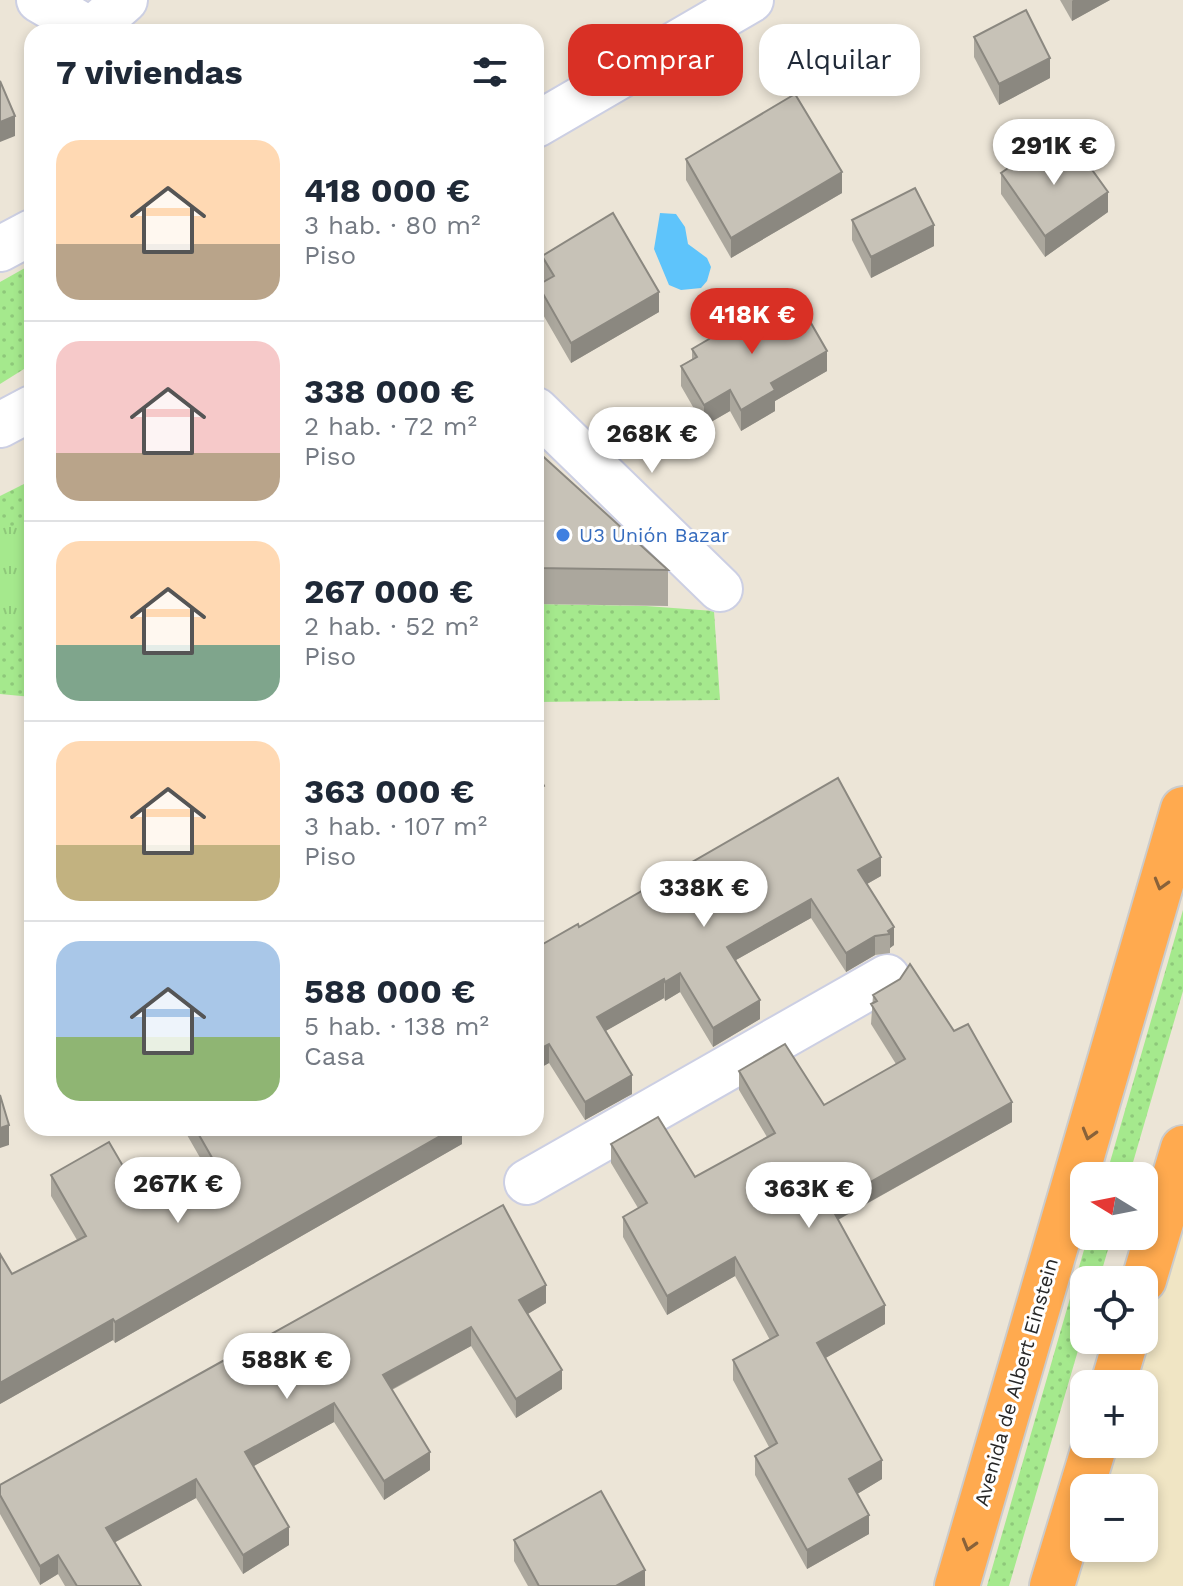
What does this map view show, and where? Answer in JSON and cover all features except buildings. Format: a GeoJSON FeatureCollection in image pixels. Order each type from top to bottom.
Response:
{"type":"FeatureCollection","features":[{"type":"Feature","properties":{"kind":"highway","name":"Avenida de Albert Einstein"},"geometry":{"type":"LineString","coordinates":[[957,1586],[1183,809]]}},
{"type":"Feature","properties":{"kind":"highway"},"geometry":{"type":"LineString","coordinates":[[1148,1266],[1183,1148]]}},
{"type":"Feature","properties":{"kind":"highway"},"geometry":{"type":"LineString","coordinates":[[1052,1586],[1091,1458]]}},
{"type":"Feature","properties":{"kind":"street"},"geometry":{"type":"LineString","coordinates":[[39,0],[80,24]]}},
{"type":"Feature","properties":{"kind":"street"},"geometry":{"type":"LineString","coordinates":[[99,24],[125,0]]}},
{"type":"Feature","properties":{"kind":"street"},"geometry":{"type":"LineString","coordinates":[[544,120],[751,0]]}},
{"type":"Feature","properties":{"kind":"street"},"geometry":{"type":"LineString","coordinates":[[0,249],[24,236]]}},
{"type":"Feature","properties":{"kind":"street"},"geometry":{"type":"LineString","coordinates":[[0,425],[24,412]]}},
{"type":"Feature","properties":{"kind":"street"},"geometry":{"type":"LineString","coordinates":[[544,418],[720,589]]}},
{"type":"Feature","properties":{"kind":"street"},"geometry":{"type":"LineString","coordinates":[[527,1182],[887,977]]}},
{"type":"Feature","properties":{"kind":"shaded area"},"geometry":{"type":"Polygon","coordinates":[[[1183,1148],[1183,1586],[1052,1586],[1070,1527],[1070,1562],[1158,1562],[1158,1474],[1086,1474],[1091,1458],[1158,1458],[1158,1370],[1123,1370],[1134,1354],[1158,1354],[1158,1266],[1148,1266],[1153,1250],[1158,1250],[1158,1233],[1183,1148]]]}},
{"type":"Feature","properties":{"kind":"green space"},"geometry":{"type":"Polygon","coordinates":[[[24,268],[24,369],[0,384],[0,282],[24,268]]]}},
{"type":"Feature","properties":{"kind":"green space"},"geometry":{"type":"Polygon","coordinates":[[[24,484],[24,696],[0,694],[0,496],[24,484]]]}},
{"type":"Feature","properties":{"kind":"green space"},"geometry":{"type":"Polygon","coordinates":[[[0,527],[24,527],[24,624],[0,625],[0,527]]]}},
{"type":"Feature","properties":{"kind":"green space"},"geometry":{"type":"Polygon","coordinates":[[[544,604],[714,611],[720,700],[544,702],[544,604]]]}},
{"type":"Feature","properties":{"kind":"green space"},"geometry":{"type":"Polygon","coordinates":[[[1183,910],[1183,991],[1133,1162],[1110,1162],[1183,910]]]}},
{"type":"Feature","properties":{"kind":"green space"},"geometry":{"type":"Polygon","coordinates":[[[1084,1250],[1108,1250],[1103,1266],[1079,1266],[1084,1250]]]}},
{"type":"Feature","properties":{"kind":"green space"},"geometry":{"type":"Polygon","coordinates":[[[1070,1298],[1070,1354],[1077,1354],[1009,1586],[987,1586],[1070,1298]]]}},
{"type":"Feature","properties":{"kind":"water"},"geometry":{"type":"Polygon","coordinates":[[[660,213],[676,214],[685,227],[688,244],[707,258],[711,267],[707,281],[701,288],[681,290],[669,285],[654,249],[660,213]]]}},
{"type":"Feature","properties":{"kind":"place","name":"U3 Unión Bazar"},"geometry":{"type":"Point","coordinates":[563,535]}}]}
